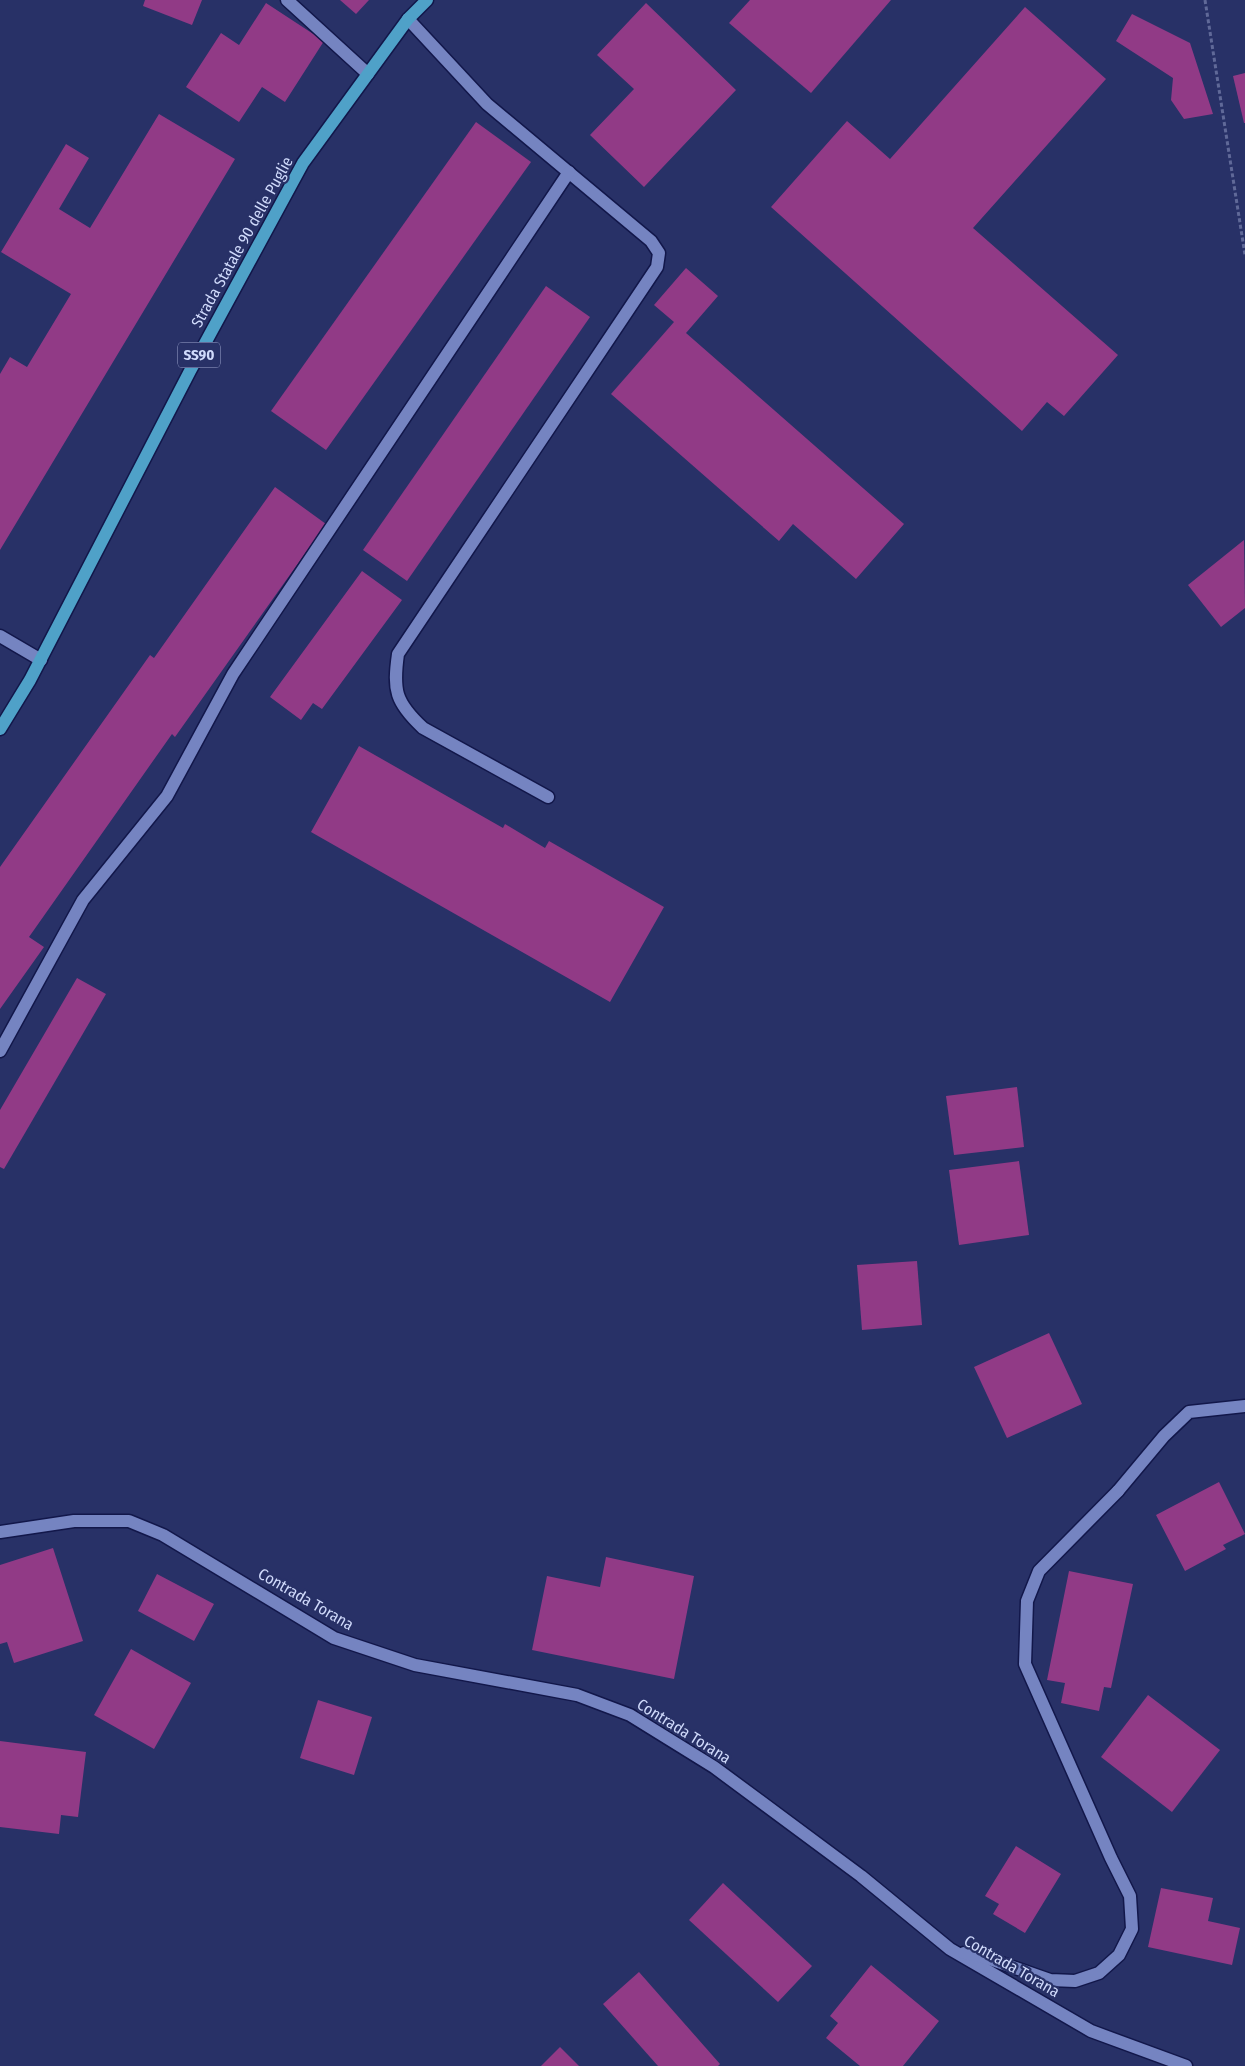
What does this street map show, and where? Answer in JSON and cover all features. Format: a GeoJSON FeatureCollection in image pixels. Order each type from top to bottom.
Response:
{"type":"FeatureCollection","features":[{"type":"Feature","properties":{"kind":"main road","name":"Strada Statale 90 delle Puglie"},"geometry":{"type":"LineString","coordinates":[[0,729],[41,660],[190,371],[303,163],[408,19],[427,0]]}},
{"type":"Feature","properties":{"kind":"street"},"geometry":{"type":"LineString","coordinates":[[287,0],[368,74]]}},
{"type":"Feature","properties":{"kind":"street"},"geometry":{"type":"LineString","coordinates":[[408,19],[487,104],[650,241],[659,253],[657,267],[398,654],[395,676],[396,693],[408,714],[424,728],[548,797]]}},
{"type":"Feature","properties":{"kind":"street"},"geometry":{"type":"LineString","coordinates":[[0,1050],[83,900],[167,796],[233,674],[569,172]]}},
{"type":"Feature","properties":{"kind":"street"},"geometry":{"type":"LineString","coordinates":[[0,636],[41,660]]}},
{"type":"Feature","properties":{"kind":"street"},"geometry":{"type":"LineString","coordinates":[[950,1949],[987,1958],[1050,1980],[1074,1981],[1099,1973],[1118,1954],[1132,1929],[1130,1896],[1111,1858],[1025,1664],[1027,1602],[1039,1570],[1118,1491],[1164,1436],[1189,1412],[1245,1406]]}},
{"type":"Feature","properties":{"kind":"street","name":"Contrada Torana"},"geometry":{"type":"LineString","coordinates":[[0,1532],[74,1521],[129,1522],[164,1535],[334,1638],[415,1665],[577,1695],[630,1715],[714,1767],[861,1876],[950,1949],[1091,2031],[1186,2066]]}},
{"type":"Feature","properties":{"kind":"path"},"geometry":{"type":"LineString","coordinates":[[1205,0],[1245,255]]}},
{"type":"Feature","properties":{"kind":"building"},"geometry":{"type":"Polygon","coordinates":[[[145,0],[202,0],[192,25],[143,6],[145,0]]]}},
{"type":"Feature","properties":{"kind":"building"},"geometry":{"type":"Polygon","coordinates":[[[340,0],[369,0],[356,14],[340,0]]]}},
{"type":"Feature","properties":{"kind":"building"},"geometry":{"type":"Polygon","coordinates":[[[750,0],[891,0],[811,93],[729,23],[750,0]]]}},
{"type":"Feature","properties":{"kind":"building"},"geometry":{"type":"Polygon","coordinates":[[[266,3],[324,41],[285,102],[262,87],[239,122],[186,87],[221,33],[239,45],[266,3]]]}},
{"type":"Feature","properties":{"kind":"building"},"geometry":{"type":"Polygon","coordinates":[[[646,3],[736,90],[644,187],[590,135],[634,89],[597,55],[646,3]]]}},
{"type":"Feature","properties":{"kind":"building"},"geometry":{"type":"Polygon","coordinates":[[[1025,7],[1106,79],[973,228],[1118,355],[1064,416],[1047,402],[1022,431],[771,207],[847,121],[890,159],[1025,7]]]}},
{"type":"Feature","properties":{"kind":"building"},"geometry":{"type":"Polygon","coordinates":[[[1132,14],[1190,43],[1213,114],[1184,119],[1171,100],[1173,78],[1116,41],[1132,14]]]}},
{"type":"Feature","properties":{"kind":"building"},"geometry":{"type":"Polygon","coordinates":[[[1245,73],[1245,123],[1244,123],[1233,76],[1245,73]]]}},
{"type":"Feature","properties":{"kind":"building"},"geometry":{"type":"Polygon","coordinates":[[[159,114],[235,159],[0,550],[0,374],[10,357],[27,367],[71,294],[1,252],[66,144],[89,158],[59,209],[90,228],[159,114]]]}},
{"type":"Feature","properties":{"kind":"building"},"geometry":{"type":"Polygon","coordinates":[[[476,122],[531,162],[326,450],[271,411],[476,122]]]}},
{"type":"Feature","properties":{"kind":"building"},"geometry":{"type":"Polygon","coordinates":[[[686,268],[718,296],[686,333],[904,524],[856,579],[793,524],[779,541],[611,394],[674,322],[654,305],[686,268]]]}},
{"type":"Feature","properties":{"kind":"building"},"geometry":{"type":"Polygon","coordinates":[[[546,286],[590,317],[407,581],[363,550],[546,286]]]}},
{"type":"Feature","properties":{"kind":"building"},"geometry":{"type":"Polygon","coordinates":[[[275,487],[326,524],[175,737],[172,734],[29,937],[44,947],[0,1009],[0,867],[150,655],[154,658],[275,487]]]}},
{"type":"Feature","properties":{"kind":"building"},"geometry":{"type":"Polygon","coordinates":[[[1244,540],[1245,608],[1221,627],[1188,585],[1244,540]]]}},
{"type":"Feature","properties":{"kind":"building"},"geometry":{"type":"Polygon","coordinates":[[[362,571],[402,600],[322,709],[313,703],[301,720],[270,697],[362,571]]]}},
{"type":"Feature","properties":{"kind":"building"},"geometry":{"type":"Polygon","coordinates":[[[359,746],[503,828],[505,824],[545,848],[549,841],[664,907],[610,1002],[311,832],[359,746]]]}},
{"type":"Feature","properties":{"kind":"building"},"geometry":{"type":"Polygon","coordinates":[[[77,978],[106,994],[4,1169],[0,1167],[0,1110],[77,978]]]}},
{"type":"Feature","properties":{"kind":"building"},"geometry":{"type":"Polygon","coordinates":[[[1017,1087],[1024,1147],[954,1155],[946,1096],[1017,1087]]]}},
{"type":"Feature","properties":{"kind":"building"},"geometry":{"type":"Polygon","coordinates":[[[1019,1161],[1029,1235],[959,1245],[949,1170],[1019,1161]]]}},
{"type":"Feature","properties":{"kind":"building"},"geometry":{"type":"Polygon","coordinates":[[[917,1261],[922,1325],[862,1330],[857,1265],[917,1261]]]}},
{"type":"Feature","properties":{"kind":"building"},"geometry":{"type":"Polygon","coordinates":[[[1049,1333],[1082,1404],[1007,1438],[974,1367],[1049,1333]]]}},
{"type":"Feature","properties":{"kind":"building"},"geometry":{"type":"Polygon","coordinates":[[[1219,1482],[1245,1534],[1223,1545],[1226,1549],[1185,1571],[1156,1515],[1219,1482]]]}},
{"type":"Feature","properties":{"kind":"building"},"geometry":{"type":"Polygon","coordinates":[[[53,1548],[83,1641],[14,1663],[7,1642],[0,1644],[0,1565],[53,1548]]]}},
{"type":"Feature","properties":{"kind":"building"},"geometry":{"type":"Polygon","coordinates":[[[606,1557],[694,1576],[674,1679],[532,1650],[547,1576],[600,1587],[606,1557]]]}},
{"type":"Feature","properties":{"kind":"building"},"geometry":{"type":"Polygon","coordinates":[[[1069,1571],[1133,1584],[1111,1688],[1104,1687],[1099,1711],[1061,1703],[1065,1683],[1047,1680],[1069,1571]]]}},
{"type":"Feature","properties":{"kind":"building"},"geometry":{"type":"Polygon","coordinates":[[[157,1574],[214,1604],[194,1641],[138,1611],[157,1574]]]}},
{"type":"Feature","properties":{"kind":"building"},"geometry":{"type":"Polygon","coordinates":[[[131,1649],[191,1683],[154,1749],[94,1715],[131,1649]]]}},
{"type":"Feature","properties":{"kind":"building"},"geometry":{"type":"Polygon","coordinates":[[[1148,1695],[1220,1750],[1172,1812],[1101,1757],[1148,1695]]]}},
{"type":"Feature","properties":{"kind":"building"},"geometry":{"type":"Polygon","coordinates":[[[318,1700],[372,1717],[354,1775],[300,1758],[318,1700]]]}},
{"type":"Feature","properties":{"kind":"building"},"geometry":{"type":"Polygon","coordinates":[[[0,1741],[86,1752],[78,1817],[61,1815],[59,1834],[0,1827],[0,1741]]]}},
{"type":"Feature","properties":{"kind":"building"},"geometry":{"type":"Polygon","coordinates":[[[1016,1846],[1061,1874],[1025,1933],[993,1914],[999,1904],[985,1896],[1016,1846]]]}},
{"type":"Feature","properties":{"kind":"building"},"geometry":{"type":"Polygon","coordinates":[[[723,1883],[812,1966],[778,2002],[689,1920],[723,1883]]]}},
{"type":"Feature","properties":{"kind":"building"},"geometry":{"type":"Polygon","coordinates":[[[1161,1888],[1213,1898],[1208,1921],[1240,1928],[1232,1965],[1148,1947],[1161,1888]]]}},
{"type":"Feature","properties":{"kind":"building"},"geometry":{"type":"Polygon","coordinates":[[[871,1965],[939,2021],[903,2066],[860,2066],[826,2038],[838,2023],[830,2016],[871,1965]]]}},
{"type":"Feature","properties":{"kind":"building"},"geometry":{"type":"Polygon","coordinates":[[[639,1972],[720,2064],[718,2066],[658,2066],[603,2004],[639,1972]]]}},
{"type":"Feature","properties":{"kind":"building"},"geometry":{"type":"Polygon","coordinates":[[[560,2047],[579,2066],[541,2066],[560,2047]]]}}]}
